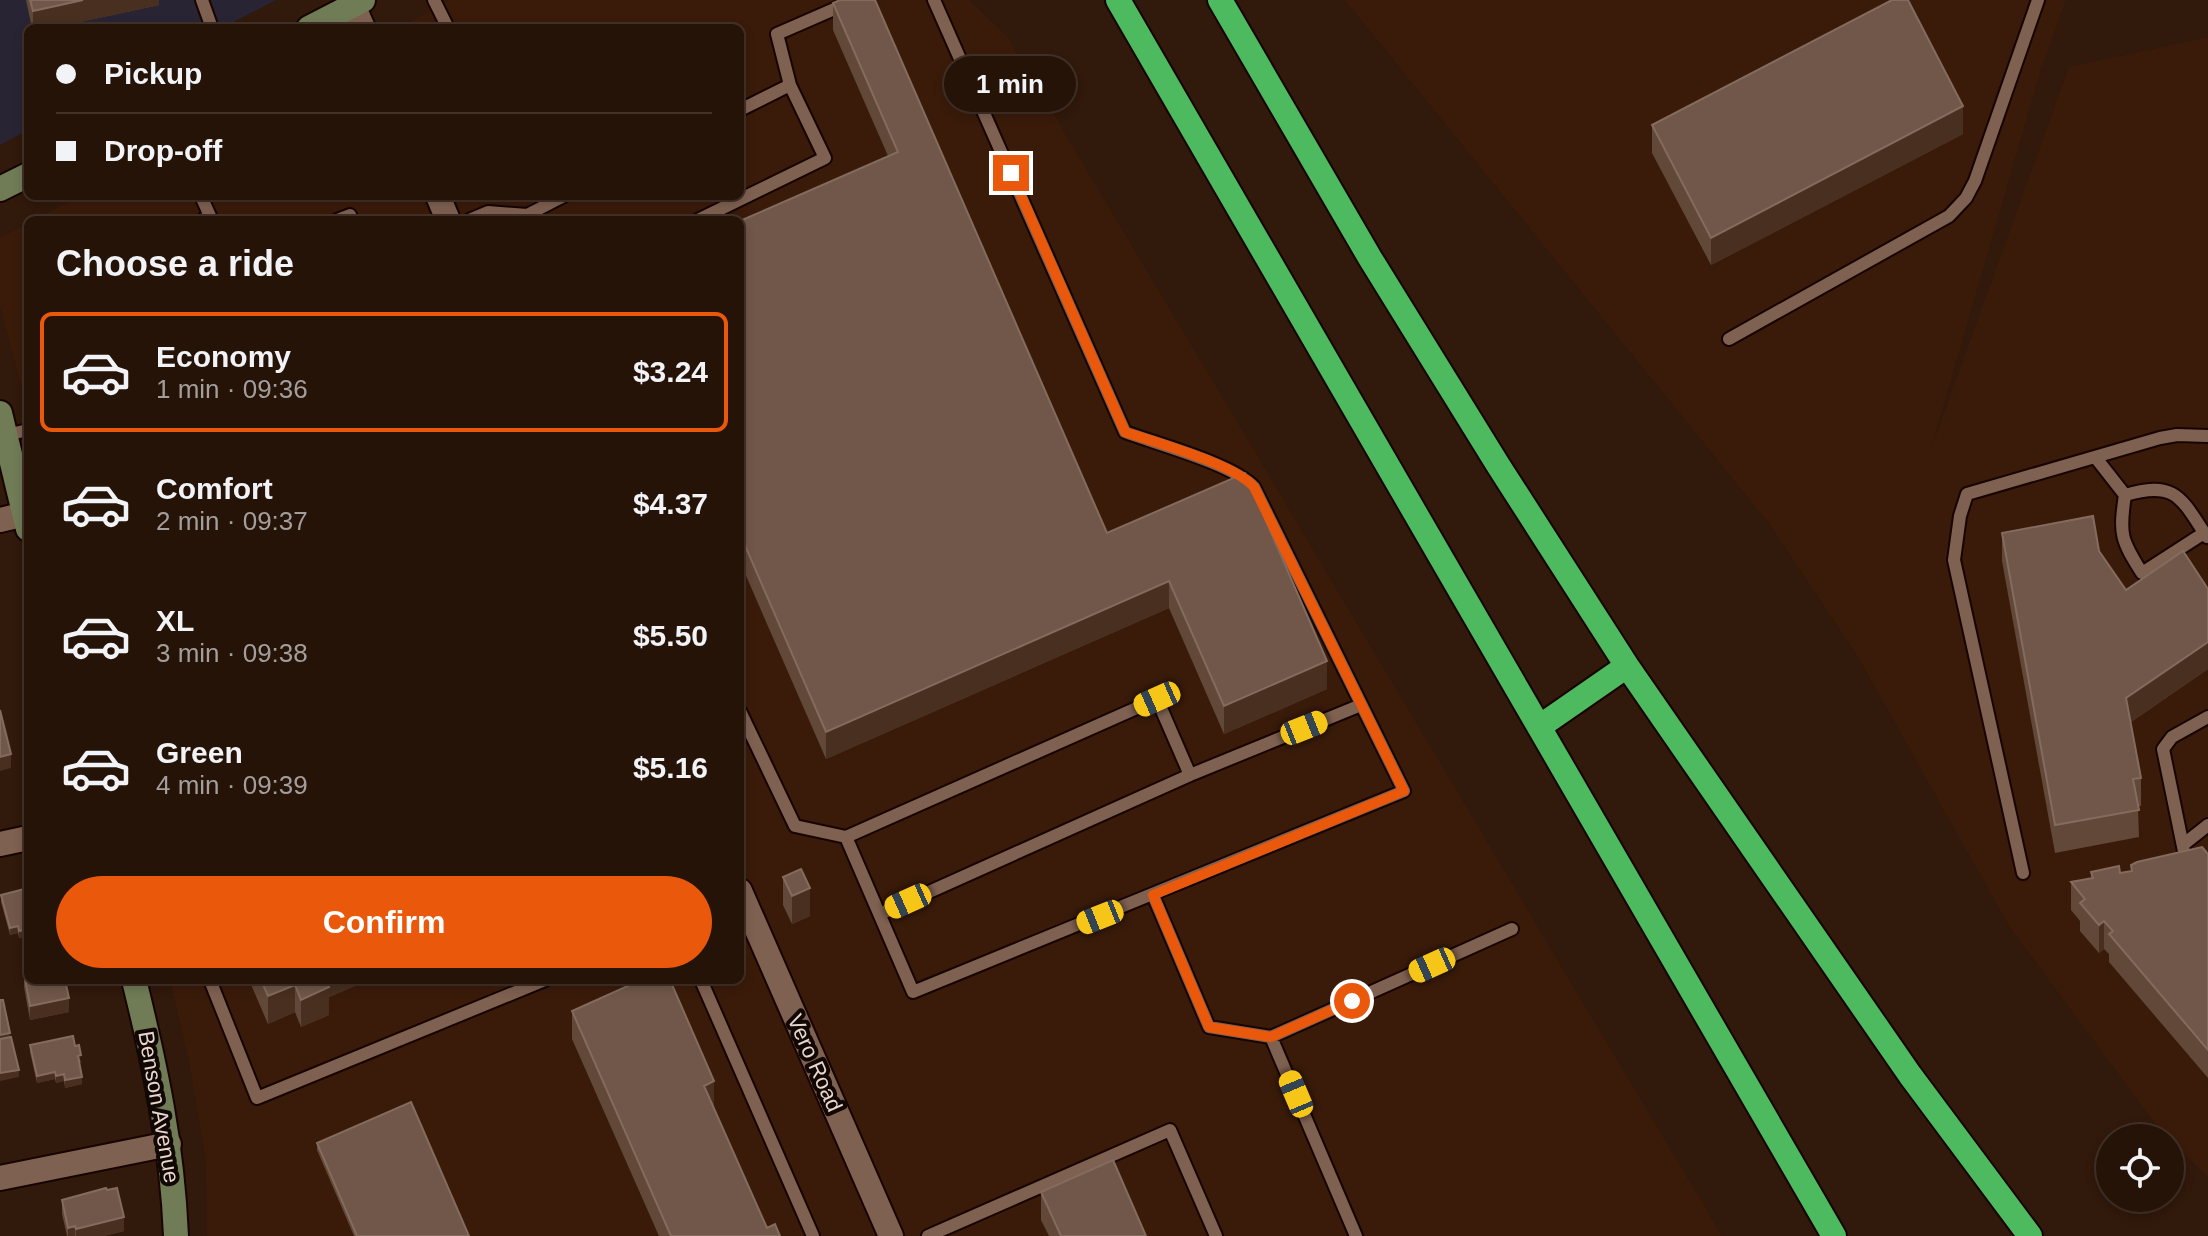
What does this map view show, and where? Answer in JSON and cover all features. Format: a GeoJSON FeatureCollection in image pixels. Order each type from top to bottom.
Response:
{"type":"FeatureCollection","features":[{"type":"Feature","properties":{"kind":"highway"},"geometry":{"type":"LineString","coordinates":[[1118,0],[1834,1236]]}},
{"type":"Feature","properties":{"kind":"highway"},"geometry":{"type":"LineString","coordinates":[[1220,0],[1370,258],[1627,666],[1901,1062],[2025,1230]]}},
{"type":"Feature","properties":{"kind":"highway"},"geometry":{"type":"LineString","coordinates":[[1539,727],[1627,666]]}},
{"type":"Feature","properties":{"kind":"street"},"geometry":{"type":"LineString","coordinates":[[317,24],[358,3],[362,24]]}},
{"type":"Feature","properties":{"kind":"street"},"geometry":{"type":"LineString","coordinates":[[0,189],[24,177]]}},
{"type":"Feature","properties":{"kind":"street"},"geometry":{"type":"LineString","coordinates":[[11,426],[24,509]]}},
{"type":"Feature","properties":{"kind":"street"},"geometry":{"type":"LineString","coordinates":[[0,520],[24,522]]}},
{"type":"Feature","properties":{"kind":"street"},"geometry":{"type":"LineString","coordinates":[[0,844],[24,839]]}},
{"type":"Feature","properties":{"kind":"street","name":"Vero Road"},"geometry":{"type":"LineString","coordinates":[[744,903],[891,1236]]}},
{"type":"Feature","properties":{"kind":"street","name":"Benson Avenue"},"geometry":{"type":"LineString","coordinates":[[135,984],[159,1080],[169,1144],[176,1236]]}},
{"type":"Feature","properties":{"kind":"street"},"geometry":{"type":"LineString","coordinates":[[0,1178],[169,1144]]}},
{"type":"Feature","properties":{"kind":"lane"},"geometry":{"type":"LineString","coordinates":[[202,0],[211,24]]}},
{"type":"Feature","properties":{"kind":"lane"},"geometry":{"type":"LineString","coordinates":[[434,0],[446,24]]}},
{"type":"Feature","properties":{"kind":"lane"},"geometry":{"type":"LineString","coordinates":[[744,198],[825,158],[790,85],[777,34],[855,0]]}},
{"type":"Feature","properties":{"kind":"lane"},"geometry":{"type":"LineString","coordinates":[[846,837],[913,992],[1404,791],[1254,487],[1248,480],[1228,470],[1125,432],[934,0]]}},
{"type":"Feature","properties":{"kind":"lane"},"geometry":{"type":"LineString","coordinates":[[1729,339],[1949,216],[1966,198],[1985,154],[2038,0]]}},
{"type":"Feature","properties":{"kind":"lane"},"geometry":{"type":"LineString","coordinates":[[744,108],[790,85]]}},
{"type":"Feature","properties":{"kind":"lane"},"geometry":{"type":"LineString","coordinates":[[530,216],[557,200]]}},
{"type":"Feature","properties":{"kind":"lane"},"geometry":{"type":"LineString","coordinates":[[706,216],[739,200]]}},
{"type":"Feature","properties":{"kind":"lane"},"geometry":{"type":"LineString","coordinates":[[478,216],[488,212],[520,216]]}},
{"type":"Feature","properties":{"kind":"lane"},"geometry":{"type":"LineString","coordinates":[[2023,873],[1954,560],[1960,516],[1967,494],[2160,438],[2186,434],[2208,436]]}},
{"type":"Feature","properties":{"kind":"lane"},"geometry":{"type":"LineString","coordinates":[[2096,458],[2125,495],[2120,529],[2126,548],[2142,573],[2206,535],[2180,496],[2159,488],[2125,495]]}},
{"type":"Feature","properties":{"kind":"lane"},"geometry":{"type":"LineString","coordinates":[[744,719],[795,826],[846,837],[1157,699],[1190,775]]}},
{"type":"Feature","properties":{"kind":"lane"},"geometry":{"type":"LineString","coordinates":[[880,914],[1190,775],[1361,705]]}},
{"type":"Feature","properties":{"kind":"lane"},"geometry":{"type":"LineString","coordinates":[[2189,878],[2163,749],[2172,737],[2208,717]]}},
{"type":"Feature","properties":{"kind":"lane"},"geometry":{"type":"LineString","coordinates":[[2184,844],[2208,825]]}},
{"type":"Feature","properties":{"kind":"lane"},"geometry":{"type":"LineString","coordinates":[[1153,895],[1209,1027],[1271,1037],[1512,929]]}},
{"type":"Feature","properties":{"kind":"lane"},"geometry":{"type":"LineString","coordinates":[[212,984],[257,1098],[535,984]]}},
{"type":"Feature","properties":{"kind":"lane"},"geometry":{"type":"LineString","coordinates":[[703,984],[813,1236]]}},
{"type":"Feature","properties":{"kind":"lane"},"geometry":{"type":"LineString","coordinates":[[1271,1037],[1356,1236]]}},
{"type":"Feature","properties":{"kind":"lane"},"geometry":{"type":"LineString","coordinates":[[928,1236],[1170,1130],[1216,1236]]}},
{"type":"Feature","properties":{"kind":"lane"},"geometry":{"type":"LineString","coordinates":[[961,1221],[968,1236]]}},
{"type":"Feature","properties":{"kind":"shaded area"},"geometry":{"type":"Polygon","coordinates":[[[0,0],[276,0],[230,24],[24,24],[24,132],[0,145],[0,0]]]}},
{"type":"Feature","properties":{"kind":"shaded area"},"geometry":{"type":"Polygon","coordinates":[[[451,0],[969,0],[1007,36],[1722,1236],[207,1236],[206,1161],[189,1062],[171,984],[744,984],[744,216],[42,216],[72,200],[744,200],[744,24],[406,24],[451,0]]]}},
{"type":"Feature","properties":{"kind":"shaded area"},"geometry":{"type":"Polygon","coordinates":[[[1345,0],[2066,0],[2042,66],[1931,449],[2069,67],[2208,37],[2208,1177],[2184,1154],[2184,1124],[2156,1124],[2009,926],[1857,655],[1771,526],[1345,0]]]}},
{"type":"Feature","properties":{"kind":"shaded area"},"geometry":{"type":"Polygon","coordinates":[[[24,225],[24,395],[0,306],[0,238],[24,225]]]}},
{"type":"Feature","properties":{"kind":"building"},"geometry":{"type":"Polygon","coordinates":[[[30,0],[83,0],[33,11],[30,0]]]}},
{"type":"Feature","properties":{"kind":"building"},"geometry":{"type":"Polygon","coordinates":[[[840,0],[875,0],[1107,533],[1245,473],[1327,661],[1224,706],[1169,581],[826,732],[744,543],[744,219],[898,152],[833,3],[840,0]]]}},
{"type":"Feature","properties":{"kind":"building"},"geometry":{"type":"Polygon","coordinates":[[[1892,0],[1908,0],[1963,106],[1711,238],[1652,125],[1892,0]]]}},
{"type":"Feature","properties":{"kind":"building"},"geometry":{"type":"Polygon","coordinates":[[[2093,516],[2099,551],[2126,590],[2183,551],[2208,589],[2208,642],[2126,698],[2141,778],[2133,779],[2139,810],[2055,825],[2002,533],[2093,516]]]}},
{"type":"Feature","properties":{"kind":"building"},"geometry":{"type":"Polygon","coordinates":[[[0,710],[11,754],[0,757],[0,710]]]}},
{"type":"Feature","properties":{"kind":"building"},"geometry":{"type":"Polygon","coordinates":[[[2202,847],[2208,854],[2208,1050],[2109,934],[2113,931],[2104,921],[2099,925],[2080,903],[2085,899],[2071,882],[2093,878],[2091,872],[2119,866],[2120,873],[2132,871],[2131,865],[2137,862],[2202,847]]]}},
{"type":"Feature","properties":{"kind":"building"},"geometry":{"type":"Polygon","coordinates":[[[801,869],[810,888],[792,896],[783,877],[801,869]]]}},
{"type":"Feature","properties":{"kind":"building"},"geometry":{"type":"Polygon","coordinates":[[[24,889],[24,930],[19,931],[18,926],[10,928],[1,895],[24,889]]]}},
{"type":"Feature","properties":{"kind":"building"},"geometry":{"type":"Polygon","coordinates":[[[26,984],[66,984],[69,998],[30,1006],[26,984]]]}},
{"type":"Feature","properties":{"kind":"building"},"geometry":{"type":"Polygon","coordinates":[[[263,984],[328,984],[329,987],[301,1000],[295,985],[268,996],[263,984]]]}},
{"type":"Feature","properties":{"kind":"building"},"geometry":{"type":"Polygon","coordinates":[[[632,984],[672,984],[714,1081],[704,1086],[767,1228],[775,1224],[780,1236],[671,1236],[572,1011],[632,984]]]}},
{"type":"Feature","properties":{"kind":"building"},"geometry":{"type":"Polygon","coordinates":[[[0,1000],[3,1000],[10,1033],[0,1035],[0,1000]]]}},
{"type":"Feature","properties":{"kind":"building"},"geometry":{"type":"Polygon","coordinates":[[[73,1036],[75,1046],[79,1045],[82,1077],[65,1080],[64,1074],[56,1076],[55,1072],[37,1076],[30,1045],[73,1036]]]}},
{"type":"Feature","properties":{"kind":"building"},"geometry":{"type":"Polygon","coordinates":[[[11,1037],[19,1070],[0,1073],[0,1039],[11,1037]]]}},
{"type":"Feature","properties":{"kind":"building"},"geometry":{"type":"Polygon","coordinates":[[[411,1102],[469,1236],[357,1236],[317,1143],[411,1102]]]}},
{"type":"Feature","properties":{"kind":"building"},"geometry":{"type":"Polygon","coordinates":[[[1113,1160],[1146,1236],[1061,1236],[1041,1192],[1113,1160]]]}},
{"type":"Feature","properties":{"kind":"building"},"geometry":{"type":"Polygon","coordinates":[[[117,1188],[124,1217],[76,1229],[75,1226],[68,1228],[62,1200],[117,1188]]]}},
{"type":"Feature","properties":{"kind":"route"},"geometry":{"type":"LineString","coordinates":[[1011,173],[1125,432],[1228,470],[1248,480],[1254,487],[1404,791],[1153,895],[1209,1027],[1271,1037],[1352,1001]]}}]}
